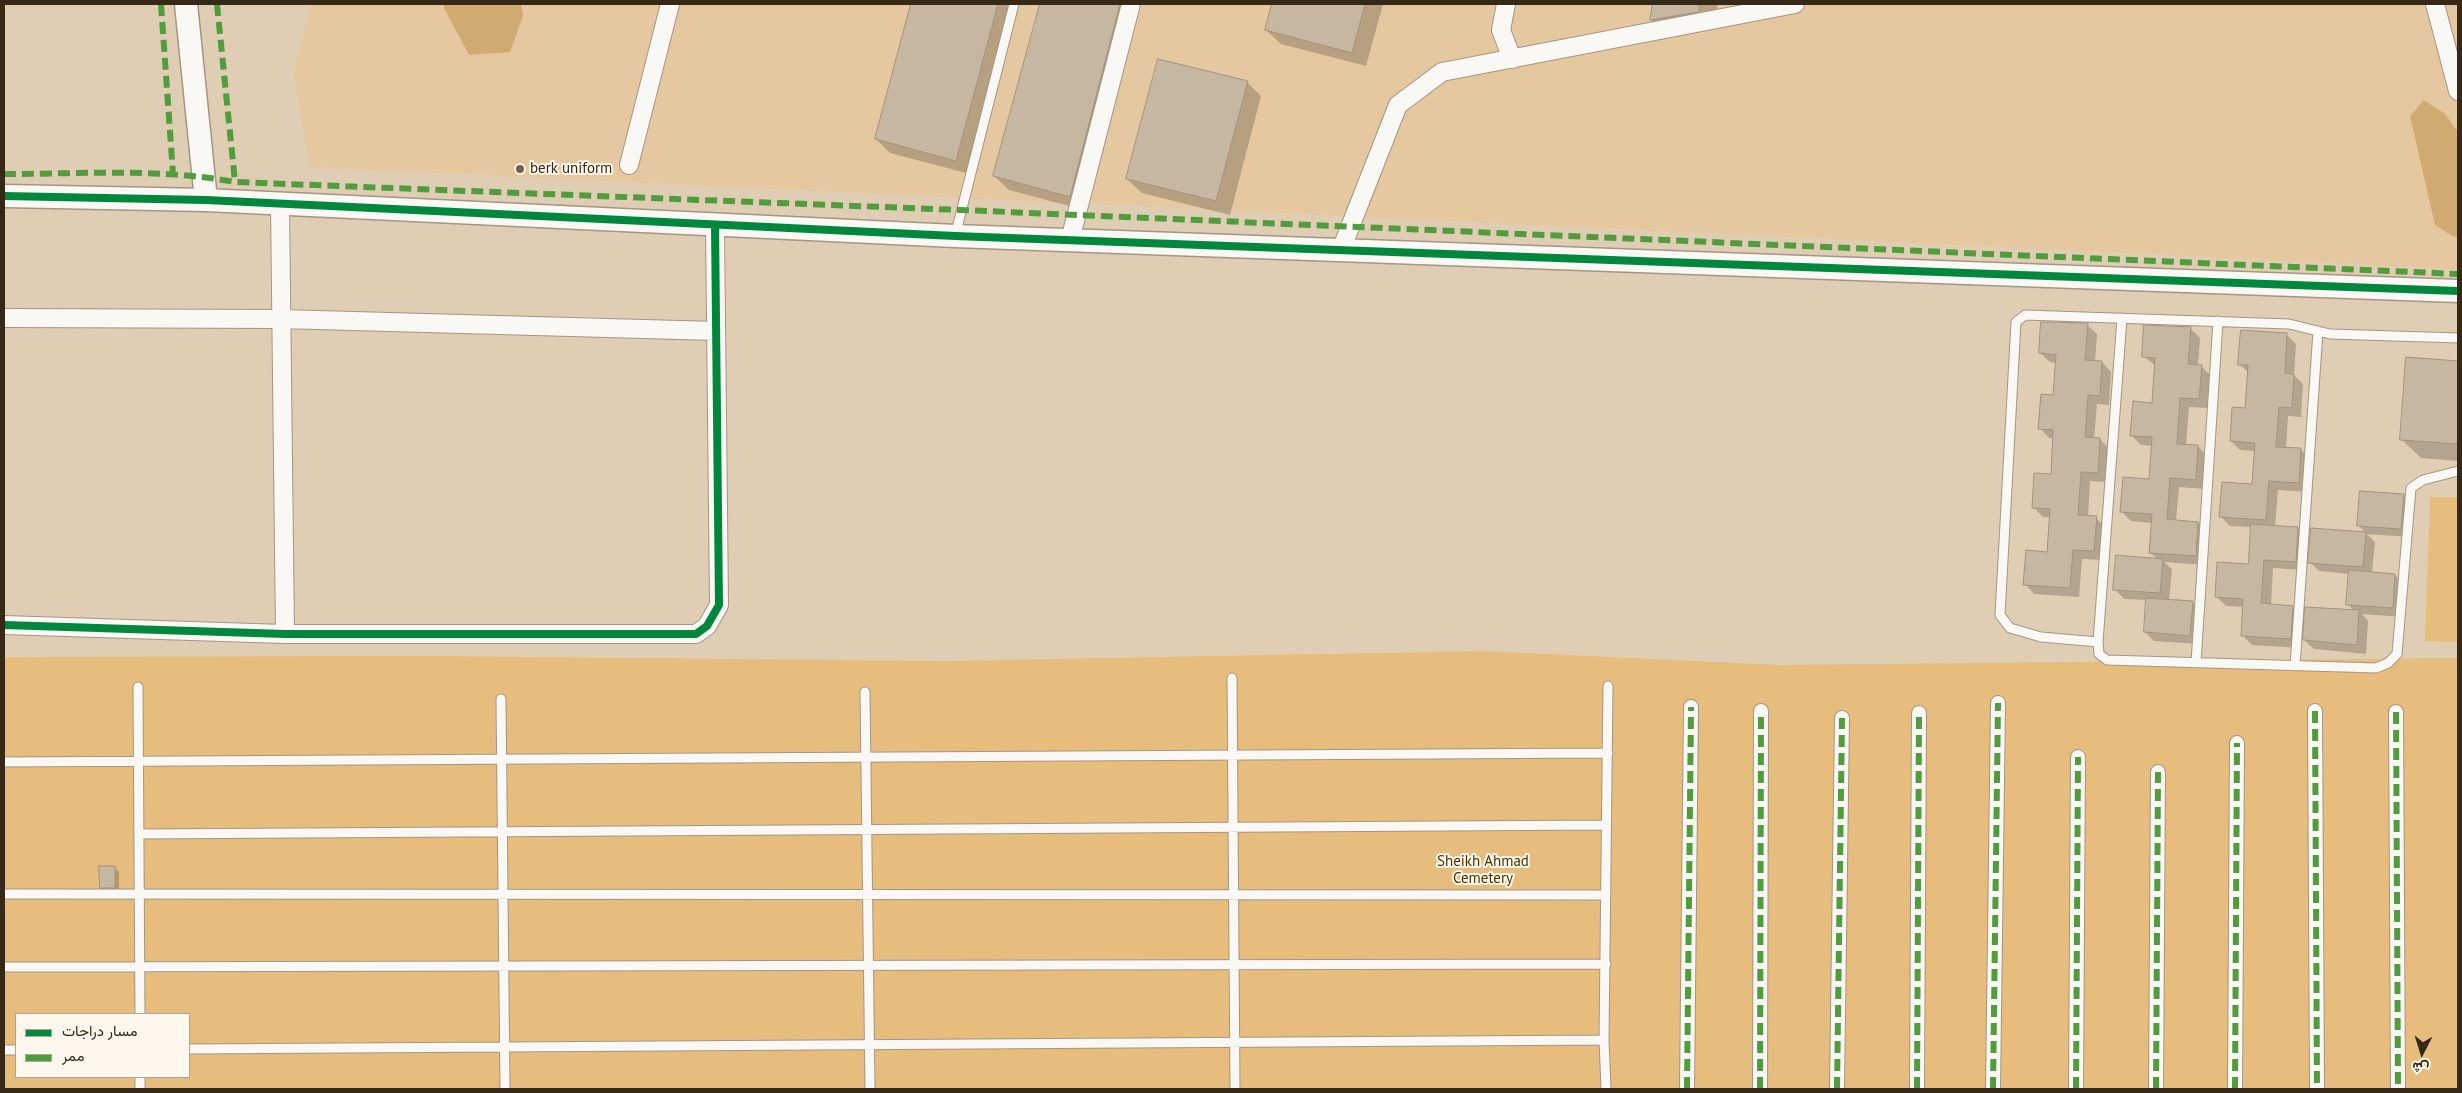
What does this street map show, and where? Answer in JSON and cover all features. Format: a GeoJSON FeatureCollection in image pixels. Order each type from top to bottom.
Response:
{"type":"FeatureCollection","features":[{"type":"Feature","properties":{"kind":"street"},"geometry":{"type":"LineString","coordinates":[[186,4],[206,200]]}},
{"type":"Feature","properties":{"kind":"street"},"geometry":{"type":"LineString","coordinates":[[629,165],[670,4]]}},
{"type":"Feature","properties":{"kind":"street"},"geometry":{"type":"LineString","coordinates":[[1070,240],[1131,4]]}},
{"type":"Feature","properties":{"kind":"street"},"geometry":{"type":"LineString","coordinates":[[1506,4],[1501,30],[1512,59]]}},
{"type":"Feature","properties":{"kind":"street"},"geometry":{"type":"LineString","coordinates":[[1341,250],[1398,105],[1442,72],[1796,4]]}},
{"type":"Feature","properties":{"kind":"street"},"geometry":{"type":"LineString","coordinates":[[2435,4],[2458,92]]}},
{"type":"Feature","properties":{"kind":"street"},"geometry":{"type":"LineString","coordinates":[[4,196],[206,200],[955,236],[2458,291]]}},
{"type":"Feature","properties":{"kind":"street"},"geometry":{"type":"LineString","coordinates":[[280,204],[285,634]]}},
{"type":"Feature","properties":{"kind":"street"},"geometry":{"type":"LineString","coordinates":[[4,625],[285,634],[696,634],[707,626],[719,605],[715,225]]}},
{"type":"Feature","properties":{"kind":"street"},"geometry":{"type":"LineString","coordinates":[[4,318],[281,319],[716,331]]}},
{"type":"Feature","properties":{"kind":"street"},"geometry":{"type":"LineString","coordinates":[[1993,1089],[1998,702]]}},
{"type":"Feature","properties":{"kind":"street"},"geometry":{"type":"LineString","coordinates":[[1687,1089],[1691,707]]}},
{"type":"Feature","properties":{"kind":"street"},"geometry":{"type":"LineString","coordinates":[[1760,1089],[1761,711]]}},
{"type":"Feature","properties":{"kind":"street"},"geometry":{"type":"LineString","coordinates":[[2315,711],[2317,1089]]}},
{"type":"Feature","properties":{"kind":"street"},"geometry":{"type":"LineString","coordinates":[[2396,712],[2398,1089]]}},
{"type":"Feature","properties":{"kind":"street"},"geometry":{"type":"LineString","coordinates":[[1917,1089],[1919,713]]}},
{"type":"Feature","properties":{"kind":"street"},"geometry":{"type":"LineString","coordinates":[[1837,1089],[1842,718]]}},
{"type":"Feature","properties":{"kind":"street"},"geometry":{"type":"LineString","coordinates":[[2235,1089],[2237,743]]}},
{"type":"Feature","properties":{"kind":"street"},"geometry":{"type":"LineString","coordinates":[[2076,1089],[2078,757]]}},
{"type":"Feature","properties":{"kind":"street"},"geometry":{"type":"LineString","coordinates":[[2156,1089],[2158,772]]}},
{"type":"Feature","properties":{"kind":"lane"},"geometry":{"type":"LineString","coordinates":[[955,236],[1014,4]]}},
{"type":"Feature","properties":{"kind":"lane"},"geometry":{"type":"LineString","coordinates":[[2098,642],[2041,637],[2010,628],[2000,615],[2016,322],[2025,315],[2218,321],[2289,324],[2330,334],[2458,338]]}},
{"type":"Feature","properties":{"kind":"lane"},"geometry":{"type":"LineString","coordinates":[[2122,318],[2098,642],[2099,654],[2107,660],[2376,668],[2388,663],[2398,654],[2411,488],[2423,480],[2458,471]]}},
{"type":"Feature","properties":{"kind":"lane"},"geometry":{"type":"LineString","coordinates":[[2196,663],[2218,321]]}},
{"type":"Feature","properties":{"kind":"lane"},"geometry":{"type":"LineString","coordinates":[[2295,666],[2318,331]]}},
{"type":"Feature","properties":{"kind":"lane"},"geometry":{"type":"LineString","coordinates":[[1232,678],[1235,1089]]}},
{"type":"Feature","properties":{"kind":"lane"},"geometry":{"type":"LineString","coordinates":[[1606,1089],[1604,1040],[1608,686]]}},
{"type":"Feature","properties":{"kind":"lane"},"geometry":{"type":"LineString","coordinates":[[138,687],[140,1013]]}},
{"type":"Feature","properties":{"kind":"lane"},"geometry":{"type":"LineString","coordinates":[[865,692],[868,757],[870,1089]]}},
{"type":"Feature","properties":{"kind":"lane"},"geometry":{"type":"LineString","coordinates":[[501,699],[505,1089]]}},
{"type":"Feature","properties":{"kind":"lane"},"geometry":{"type":"LineString","coordinates":[[4,762],[1608,753]]}},
{"type":"Feature","properties":{"kind":"lane"},"geometry":{"type":"LineString","coordinates":[[139,834],[1606,825]]}},
{"type":"Feature","properties":{"kind":"lane"},"geometry":{"type":"LineString","coordinates":[[4,894],[1606,895]]}},
{"type":"Feature","properties":{"kind":"lane"},"geometry":{"type":"LineString","coordinates":[[4,967],[1606,964]]}},
{"type":"Feature","properties":{"kind":"lane"},"geometry":{"type":"LineString","coordinates":[[190,1049],[1604,1040]]}},
{"type":"Feature","properties":{"kind":"shaded area"},"geometry":{"type":"Polygon","coordinates":[[[311,4],[2458,4],[2458,269],[309,167],[294,73],[311,4]]]}},
{"type":"Feature","properties":{"kind":"shaded area"},"geometry":{"type":"Polygon","coordinates":[[[444,4],[521,4],[523,15],[510,52],[469,55],[444,8],[444,4]]]}},
{"type":"Feature","properties":{"kind":"shaded area"},"geometry":{"type":"Polygon","coordinates":[[[2424,100],[2445,114],[2458,132],[2458,237],[2452,236],[2435,225],[2410,116],[2424,100]]]}},
{"type":"Feature","properties":{"kind":"green space"},"geometry":{"type":"Polygon","coordinates":[[[2430,497],[2458,497],[2458,642],[2425,641],[2430,497]]]}},
{"type":"Feature","properties":{"kind":"green space","name":"Sheikh Ahmad Cemetery"},"geometry":{"type":"Polygon","coordinates":[[[1483,651],[1779,665],[2458,658],[2458,1089],[4,1089],[4,657],[426,656],[948,661],[1483,651]]]}},
{"type":"Feature","properties":{"kind":"building"},"geometry":{"type":"Polygon","coordinates":[[[911,4],[998,4],[956,161],[875,139],[911,4]]]}},
{"type":"Feature","properties":{"kind":"building"},"geometry":{"type":"Polygon","coordinates":[[[1040,4],[1120,4],[1070,197],[993,176],[1040,4]]]}},
{"type":"Feature","properties":{"kind":"building"},"geometry":{"type":"Polygon","coordinates":[[[1272,4],[1365,4],[1352,53],[1265,30],[1272,4]]]}},
{"type":"Feature","properties":{"kind":"building"},"geometry":{"type":"Polygon","coordinates":[[[1653,4],[1699,4],[1699,12],[1650,20],[1653,4]]]}},
{"type":"Feature","properties":{"kind":"building"},"geometry":{"type":"Polygon","coordinates":[[[1158,59],[1248,81],[1216,201],[1126,179],[1158,59]]]}},
{"type":"Feature","properties":{"kind":"building"},"geometry":{"type":"Polygon","coordinates":[[[2041,322],[2088,323],[2085,360],[2102,361],[2100,396],[2088,395],[2085,437],[2100,438],[2098,473],[2081,472],[2078,515],[2097,516],[2094,551],[2073,550],[2070,588],[2023,585],[2026,550],[2047,552],[2050,509],[2032,508],[2034,473],[2051,474],[2053,430],[2038,429],[2041,394],[2053,395],[2056,355],[2039,353],[2041,322]]]}},
{"type":"Feature","properties":{"kind":"building"},"geometry":{"type":"Polygon","coordinates":[[[2144,325],[2191,327],[2188,364],[2202,365],[2199,399],[2180,398],[2177,444],[2198,445],[2196,480],[2170,478],[2167,519],[2198,522],[2196,556],[2149,553],[2152,514],[2120,512],[2123,477],[2149,479],[2152,437],[2130,436],[2133,401],[2152,403],[2155,358],[2142,357],[2144,325]]]}},
{"type":"Feature","properties":{"kind":"building"},"geometry":{"type":"Polygon","coordinates":[[[2241,330],[2287,333],[2285,373],[2294,374],[2292,408],[2279,407],[2276,447],[2301,448],[2299,483],[2269,481],[2266,520],[2219,517],[2222,482],[2252,484],[2255,443],[2230,441],[2232,407],[2245,408],[2248,365],[2238,365],[2241,330]]]}},
{"type":"Feature","properties":{"kind":"building"},"geometry":{"type":"Polygon","coordinates":[[[2406,357],[2458,361],[2458,444],[2400,440],[2406,357]]]}},
{"type":"Feature","properties":{"kind":"building"},"geometry":{"type":"Polygon","coordinates":[[[2360,491],[2404,494],[2401,529],[2357,526],[2360,491]]]}},
{"type":"Feature","properties":{"kind":"building"},"geometry":{"type":"Polygon","coordinates":[[[2251,524],[2298,527],[2296,562],[2264,560],[2261,603],[2293,606],[2291,639],[2241,636],[2243,599],[2215,597],[2217,562],[2248,564],[2251,524]]]}},
{"type":"Feature","properties":{"kind":"building"},"geometry":{"type":"Polygon","coordinates":[[[2311,528],[2366,532],[2363,567],[2308,563],[2311,528]]]}},
{"type":"Feature","properties":{"kind":"building"},"geometry":{"type":"Polygon","coordinates":[[[2116,555],[2163,559],[2160,593],[2113,590],[2116,555]]]}},
{"type":"Feature","properties":{"kind":"building"},"geometry":{"type":"Polygon","coordinates":[[[2349,570],[2395,574],[2393,608],[2346,605],[2349,570]]]}},
{"type":"Feature","properties":{"kind":"building"},"geometry":{"type":"Polygon","coordinates":[[[2146,598],[2193,601],[2190,636],[2144,632],[2146,598]]]}},
{"type":"Feature","properties":{"kind":"building"},"geometry":{"type":"Polygon","coordinates":[[[2305,607],[2359,610],[2357,645],[2303,640],[2305,607]]]}},
{"type":"Feature","properties":{"kind":"building"},"geometry":{"type":"Polygon","coordinates":[[[99,866],[115,866],[115,888],[100,888],[99,866]]]}},
{"type":"Feature","properties":{"kind":"marked path"},"geometry":{"type":"LineString","coordinates":[[161,4],[173,174]]}},
{"type":"Feature","properties":{"kind":"marked path"},"geometry":{"type":"LineString","coordinates":[[217,4],[235,182]]}},
{"type":"Feature","properties":{"kind":"marked path"},"geometry":{"type":"LineString","coordinates":[[4,174],[149,173],[235,182],[961,210],[2458,274]]}},
{"type":"Feature","properties":{"kind":"marked path"},"geometry":{"type":"LineString","coordinates":[[1993,1089],[1998,703]]}},
{"type":"Feature","properties":{"kind":"marked path"},"geometry":{"type":"LineString","coordinates":[[1687,1089],[1691,707]]}},
{"type":"Feature","properties":{"kind":"marked path"},"geometry":{"type":"LineString","coordinates":[[1760,1089],[1761,711]]}},
{"type":"Feature","properties":{"kind":"marked path"},"geometry":{"type":"LineString","coordinates":[[2315,711],[2317,1089]]}},
{"type":"Feature","properties":{"kind":"marked path"},"geometry":{"type":"LineString","coordinates":[[2396,712],[2398,1089]]}},
{"type":"Feature","properties":{"kind":"marked path"},"geometry":{"type":"LineString","coordinates":[[1917,1089],[1919,713]]}},
{"type":"Feature","properties":{"kind":"marked path"},"geometry":{"type":"LineString","coordinates":[[1837,1089],[1842,718]]}},
{"type":"Feature","properties":{"kind":"marked path"},"geometry":{"type":"LineString","coordinates":[[2235,1089],[2237,743]]}},
{"type":"Feature","properties":{"kind":"marked path"},"geometry":{"type":"LineString","coordinates":[[2076,1089],[2078,757]]}},
{"type":"Feature","properties":{"kind":"marked path"},"geometry":{"type":"LineString","coordinates":[[2156,1089],[2158,772]]}},
{"type":"Feature","properties":{"kind":"cycle path"},"geometry":{"type":"LineString","coordinates":[[4,196],[206,200],[955,236],[2458,291]]}},
{"type":"Feature","properties":{"kind":"cycle path"},"geometry":{"type":"LineString","coordinates":[[4,625],[285,634],[696,634],[707,626],[719,605],[715,225]]}},
{"type":"Feature","properties":{"kind":"place","name":"berk uniform"},"geometry":{"type":"Point","coordinates":[520,169]}}]}
